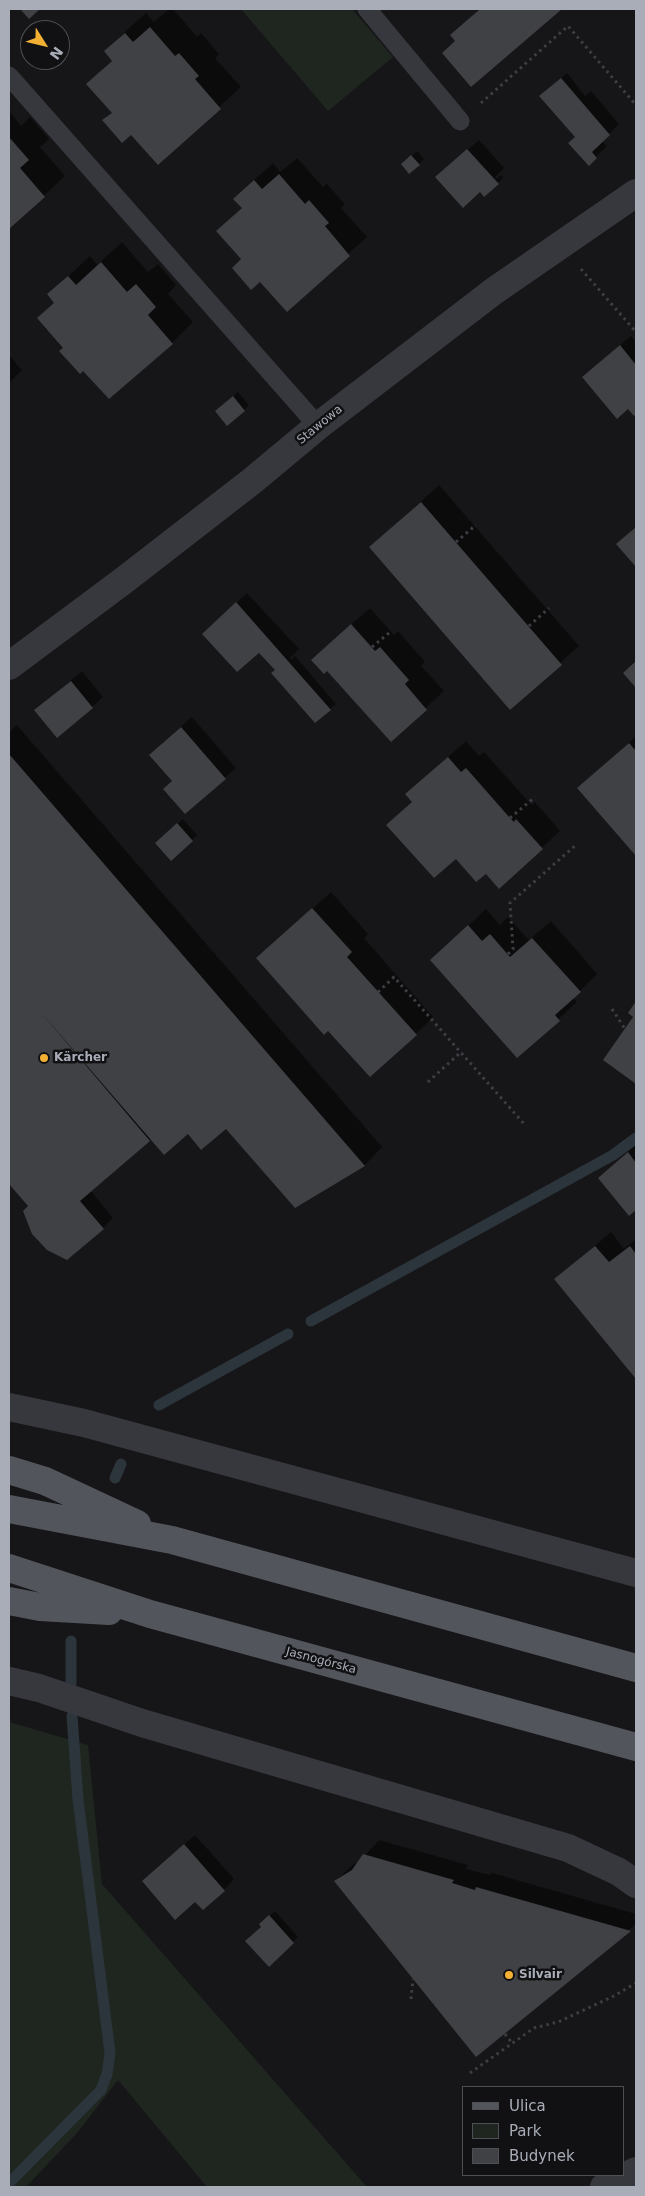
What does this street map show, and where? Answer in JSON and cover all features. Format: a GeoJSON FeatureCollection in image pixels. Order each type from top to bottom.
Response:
{"type":"FeatureCollection","features":[{"type":"Feature","properties":{"kind":"main road"},"geometry":{"type":"LineString","coordinates":[[9,1470],[45,1481],[172,1540]]}},
{"type":"Feature","properties":{"kind":"main road"},"geometry":{"type":"LineString","coordinates":[[9,1509],[172,1540],[636,1668]]}},
{"type":"Feature","properties":{"kind":"main road","name":"Jasnogórska"},"geometry":{"type":"LineString","coordinates":[[9,1568],[150,1614],[636,1747]]}},
{"type":"Feature","properties":{"kind":"main road"},"geometry":{"type":"LineString","coordinates":[[9,1601],[40,1607],[150,1614]]}},
{"type":"Feature","properties":{"kind":"street","name":"Stawowa"},"geometry":{"type":"LineString","coordinates":[[9,666],[123,581],[252,481],[318,426],[494,292],[636,193]]}},
{"type":"Feature","properties":{"kind":"street"},"geometry":{"type":"LineString","coordinates":[[9,1407],[84,1423],[636,1573]]}},
{"type":"Feature","properties":{"kind":"street"},"geometry":{"type":"LineString","coordinates":[[9,1680],[39,1688],[142,1723],[568,1848],[619,1872],[636,1884]]}},
{"type":"Feature","properties":{"kind":"street"},"geometry":{"type":"LineString","coordinates":[[604,2187],[636,2171]]}},
{"type":"Feature","properties":{"kind":"lane"},"geometry":{"type":"LineString","coordinates":[[367,9],[460,121]]}},
{"type":"Feature","properties":{"kind":"lane"},"geometry":{"type":"LineString","coordinates":[[9,76],[318,426]]}},
{"type":"Feature","properties":{"kind":"path"},"geometry":{"type":"LineString","coordinates":[[460,121],[568,26],[636,105]]}},
{"type":"Feature","properties":{"kind":"path"},"geometry":{"type":"LineString","coordinates":[[552,253],[580,269],[636,332]]}},
{"type":"Feature","properties":{"kind":"path"},"geometry":{"type":"LineString","coordinates":[[456,542],[476,525]]}},
{"type":"Feature","properties":{"kind":"path"},"geometry":{"type":"LineString","coordinates":[[529,626],[548,608]]}},
{"type":"Feature","properties":{"kind":"path"},"geometry":{"type":"LineString","coordinates":[[372,647],[389,633]]}},
{"type":"Feature","properties":{"kind":"path"},"geometry":{"type":"LineString","coordinates":[[510,818],[535,797]]}},
{"type":"Feature","properties":{"kind":"path"},"geometry":{"type":"LineString","coordinates":[[508,954],[513,949],[510,903],[577,844]]}},
{"type":"Feature","properties":{"kind":"path"},"geometry":{"type":"LineString","coordinates":[[378,992],[394,977],[526,1126]]}},
{"type":"Feature","properties":{"kind":"path"},"geometry":{"type":"LineString","coordinates":[[612,1009],[625,1029]]}},
{"type":"Feature","properties":{"kind":"path"},"geometry":{"type":"LineString","coordinates":[[428,1082],[461,1052]]}},
{"type":"Feature","properties":{"kind":"path"},"geometry":{"type":"LineString","coordinates":[[411,1999],[413,1979]]}},
{"type":"Feature","properties":{"kind":"path"},"geometry":{"type":"LineString","coordinates":[[470,2073],[534,2028],[558,2022],[612,1997],[636,1983]]}},
{"type":"Feature","properties":{"kind":"path"},"geometry":{"type":"LineString","coordinates":[[505,2034],[512,2043]]}},
{"type":"Feature","properties":{"kind":"green space"},"geometry":{"type":"Polygon","coordinates":[[[241,9],[352,9],[393,57],[328,111],[241,9]]]}},
{"type":"Feature","properties":{"kind":"green space"},"geometry":{"type":"Polygon","coordinates":[[[9,1722],[88,1745],[102,1884],[367,2187],[207,2187],[118,2080],[77,2133],[26,2187],[9,2187],[9,1722]]]}},
{"type":"Feature","properties":{"kind":"building"},"geometry":{"type":"Polygon","coordinates":[[[20,9],[40,9],[29,19],[20,9]]]}},
{"type":"Feature","properties":{"kind":"building"},"geometry":{"type":"Polygon","coordinates":[[[480,9],[562,9],[471,87],[442,53],[455,41],[450,35],[480,9]]]}},
{"type":"Feature","properties":{"kind":"building"},"geometry":{"type":"Polygon","coordinates":[[[150,27],[175,56],[179,53],[199,76],[195,79],[221,109],[158,165],[131,135],[122,143],[102,120],[112,113],[86,84],[112,61],[104,51],[125,33],[133,42],[150,27]]]}},
{"type":"Feature","properties":{"kind":"building"},"geometry":{"type":"Polygon","coordinates":[[[561,78],[610,135],[592,152],[597,158],[589,166],[568,143],[575,137],[539,96],[561,78]]]}},
{"type":"Feature","properties":{"kind":"building"},"geometry":{"type":"Polygon","coordinates":[[[9,137],[29,160],[20,168],[45,197],[9,229],[9,137]]]}},
{"type":"Feature","properties":{"kind":"building"},"geometry":{"type":"Polygon","coordinates":[[[467,149],[499,184],[484,197],[480,192],[463,208],[435,177],[467,149]]]}},
{"type":"Feature","properties":{"kind":"building"},"geometry":{"type":"Polygon","coordinates":[[[411,155],[420,165],[409,174],[401,164],[411,155]]]}},
{"type":"Feature","properties":{"kind":"building"},"geometry":{"type":"Polygon","coordinates":[[[279,174],[305,204],[309,200],[329,223],[325,226],[350,256],[287,312],[260,282],[251,290],[232,268],[241,259],[216,231],[242,208],[233,199],[254,180],[262,189],[279,174]]]}},
{"type":"Feature","properties":{"kind":"building"},"geometry":{"type":"Polygon","coordinates":[[[101,262],[127,292],[136,284],[156,307],[148,315],[173,344],[109,399],[83,371],[80,374],[59,351],[63,348],[37,318],[54,303],[47,294],[68,276],[76,285],[101,262]]]}},
{"type":"Feature","properties":{"kind":"building"},"geometry":{"type":"Polygon","coordinates":[[[620,345],[636,365],[636,414],[634,416],[628,409],[617,419],[582,377],[620,345]]]}},
{"type":"Feature","properties":{"kind":"building"},"geometry":{"type":"Polygon","coordinates":[[[233,396],[245,411],[227,426],[215,411],[233,396]]]}},
{"type":"Feature","properties":{"kind":"building"},"geometry":{"type":"Polygon","coordinates":[[[421,502],[562,665],[510,710],[369,547],[421,502]]]}},
{"type":"Feature","properties":{"kind":"building"},"geometry":{"type":"Polygon","coordinates":[[[636,527],[636,567],[616,544],[636,527]]]}},
{"type":"Feature","properties":{"kind":"building"},"geometry":{"type":"Polygon","coordinates":[[[236,602],[331,710],[315,723],[271,673],[275,670],[259,653],[237,672],[202,634],[236,602]]]}},
{"type":"Feature","properties":{"kind":"building"},"geometry":{"type":"Polygon","coordinates":[[[351,624],[375,651],[380,647],[409,680],[405,684],[427,710],[391,742],[327,671],[324,674],[311,660],[351,624]]]}},
{"type":"Feature","properties":{"kind":"building"},"geometry":{"type":"Polygon","coordinates":[[[636,661],[636,688],[623,673],[636,661]]]}},
{"type":"Feature","properties":{"kind":"building"},"geometry":{"type":"Polygon","coordinates":[[[71,681],[93,708],[57,738],[34,710],[71,681]]]}},
{"type":"Feature","properties":{"kind":"building"},"geometry":{"type":"Polygon","coordinates":[[[181,727],[226,779],[185,814],[163,789],[172,781],[149,755],[181,727]]]}},
{"type":"Feature","properties":{"kind":"building"},"geometry":{"type":"Polygon","coordinates":[[[629,743],[636,751],[636,856],[577,788],[629,743]]]}},
{"type":"Feature","properties":{"kind":"building"},"geometry":{"type":"Polygon","coordinates":[[[9,754],[365,1166],[295,1208],[226,1129],[201,1150],[188,1134],[164,1155],[38,1009],[150,1141],[80,1201],[104,1229],[67,1260],[47,1250],[32,1234],[23,1211],[28,1206],[9,1184],[9,754]]]}},
{"type":"Feature","properties":{"kind":"building"},"geometry":{"type":"Polygon","coordinates":[[[448,757],[461,772],[466,768],[510,818],[514,822],[516,819],[543,849],[499,889],[486,874],[476,882],[456,859],[434,878],[386,825],[412,802],[405,794],[448,757]]]}},
{"type":"Feature","properties":{"kind":"building"},"geometry":{"type":"Polygon","coordinates":[[[177,823],[193,841],[171,861],[155,843],[177,823]]]}},
{"type":"Feature","properties":{"kind":"building"},"geometry":{"type":"Polygon","coordinates":[[[312,908],[352,952],[347,957],[417,1035],[370,1077],[328,1031],[324,1035],[256,958],[312,908]]]}},
{"type":"Feature","properties":{"kind":"building"},"geometry":{"type":"Polygon","coordinates":[[[468,925],[482,941],[490,934],[510,957],[532,938],[581,992],[555,1015],[560,1021],[517,1058],[430,960],[468,925]]]}},
{"type":"Feature","properties":{"kind":"building"},"geometry":{"type":"Polygon","coordinates":[[[636,1001],[636,1084],[603,1060],[633,1017],[628,1013],[636,1001]]]}},
{"type":"Feature","properties":{"kind":"building"},"geometry":{"type":"Polygon","coordinates":[[[628,1152],[636,1163],[636,1210],[629,1216],[598,1178],[628,1152]]]}},
{"type":"Feature","properties":{"kind":"building"},"geometry":{"type":"Polygon","coordinates":[[[595,1246],[609,1262],[630,1246],[636,1254],[636,1379],[554,1279],[595,1246]]]}},
{"type":"Feature","properties":{"kind":"building"},"geometry":{"type":"Polygon","coordinates":[[[184,1844],[225,1891],[203,1910],[195,1902],[175,1920],[142,1881],[184,1844]]]}},
{"type":"Feature","properties":{"kind":"building"},"geometry":{"type":"Polygon","coordinates":[[[363,1854],[454,1880],[452,1883],[475,1890],[476,1887],[631,1931],[476,2057],[334,1881],[352,1870],[363,1854]]]}},
{"type":"Feature","properties":{"kind":"building"},"geometry":{"type":"Polygon","coordinates":[[[269,1915],[294,1943],[269,1967],[245,1941],[261,1927],[259,1924],[269,1915]]]}},
{"type":"Feature","properties":{"kind":"waterway"},"geometry":{"type":"LineString","coordinates":[[311,1321],[613,1155],[636,1138]]}},
{"type":"Feature","properties":{"kind":"waterway"},"geometry":{"type":"LineString","coordinates":[[159,1405],[288,1334]]}},
{"type":"Feature","properties":{"kind":"waterway"},"geometry":{"type":"LineString","coordinates":[[115,1478],[121,1464]]}},
{"type":"Feature","properties":{"kind":"waterway"},"geometry":{"type":"LineString","coordinates":[[71,1641],[71,1684]]}},
{"type":"Feature","properties":{"kind":"waterway"},"geometry":{"type":"LineString","coordinates":[[9,2183],[101,2090],[107,2074],[110,2053],[78,1799],[72,1716]]}},
{"type":"Feature","properties":{"kind":"place","name":"Kärcher"},"geometry":{"type":"Point","coordinates":[44,1058]}},
{"type":"Feature","properties":{"kind":"place","name":"Silvair"},"geometry":{"type":"Point","coordinates":[509,1975]}}]}
